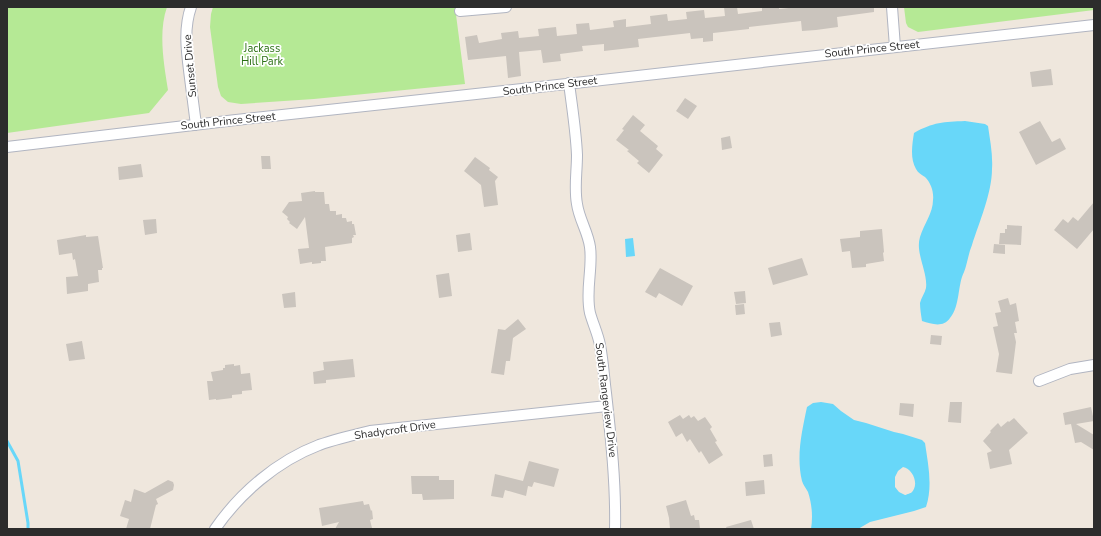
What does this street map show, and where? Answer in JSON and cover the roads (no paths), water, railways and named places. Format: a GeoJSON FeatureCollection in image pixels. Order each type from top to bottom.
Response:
{"type":"FeatureCollection","features":[{"type":"Feature","properties":{"kind":"street","name":"Sunset Drive"},"geometry":{"type":"LineString","coordinates":[[191,7],[187,18],[186,37],[187,57],[196,124]]}},
{"type":"Feature","properties":{"kind":"street"},"geometry":{"type":"LineString","coordinates":[[460,11],[506,7]]}},
{"type":"Feature","properties":{"kind":"street"},"geometry":{"type":"LineString","coordinates":[[892,7],[895,47]]}},
{"type":"Feature","properties":{"kind":"street","name":"South Prince Street"},"geometry":{"type":"LineString","coordinates":[[7,147],[196,124],[1094,25]]}},
{"type":"Feature","properties":{"kind":"street","name":"South Rangeview Drive"},"geometry":{"type":"LineString","coordinates":[[569,83],[576,135],[577,169],[575,183],[577,203],[579,216],[584,226],[590,247],[588,287],[590,314],[600,345],[613,462],[615,529]]}},
{"type":"Feature","properties":{"kind":"street"},"geometry":{"type":"LineString","coordinates":[[1039,380],[1070,369],[1094,366]]}},
{"type":"Feature","properties":{"kind":"street","name":"Shadycroft Drive"},"geometry":{"type":"LineString","coordinates":[[215,529],[238,501],[272,471],[301,454],[341,438],[370,431],[607,406]]}},
{"type":"Feature","properties":{"kind":"water"},"geometry":{"type":"Polygon","coordinates":[[[965,121],[985,124],[988,126],[992,158],[990,188],[985,208],[962,277],[957,304],[953,314],[944,323],[933,324],[922,321],[920,303],[926,288],[926,282],[920,256],[919,243],[920,237],[932,209],[933,194],[929,182],[918,172],[914,165],[912,152],[913,138],[914,133],[933,125],[945,122],[965,121]]]}},
{"type":"Feature","properties":{"kind":"water"},"geometry":{"type":"Polygon","coordinates":[[[633,238],[635,256],[626,257],[625,239],[633,238]]]}},
{"type":"Feature","properties":{"kind":"water"},"geometry":{"type":"Polygon","coordinates":[[[821,402],[833,404],[854,420],[922,440],[925,443],[930,483],[926,507],[870,522],[858,529],[811,529],[811,506],[808,492],[803,484],[800,472],[800,453],[807,407],[813,403],[821,402]],[[903,467],[898,471],[895,477],[895,487],[899,492],[905,495],[911,493],[915,486],[914,478],[907,468],[903,467]]]}},
{"type":"Feature","properties":{"kind":"waterway"},"geometry":{"type":"LineString","coordinates":[[7,441],[18,461],[28,529]]}},
{"type":"Feature","properties":{"kind":"park label","name":"Jackass Hill Park"},"geometry":{"type":"Point","coordinates":[262,54]}}]}
